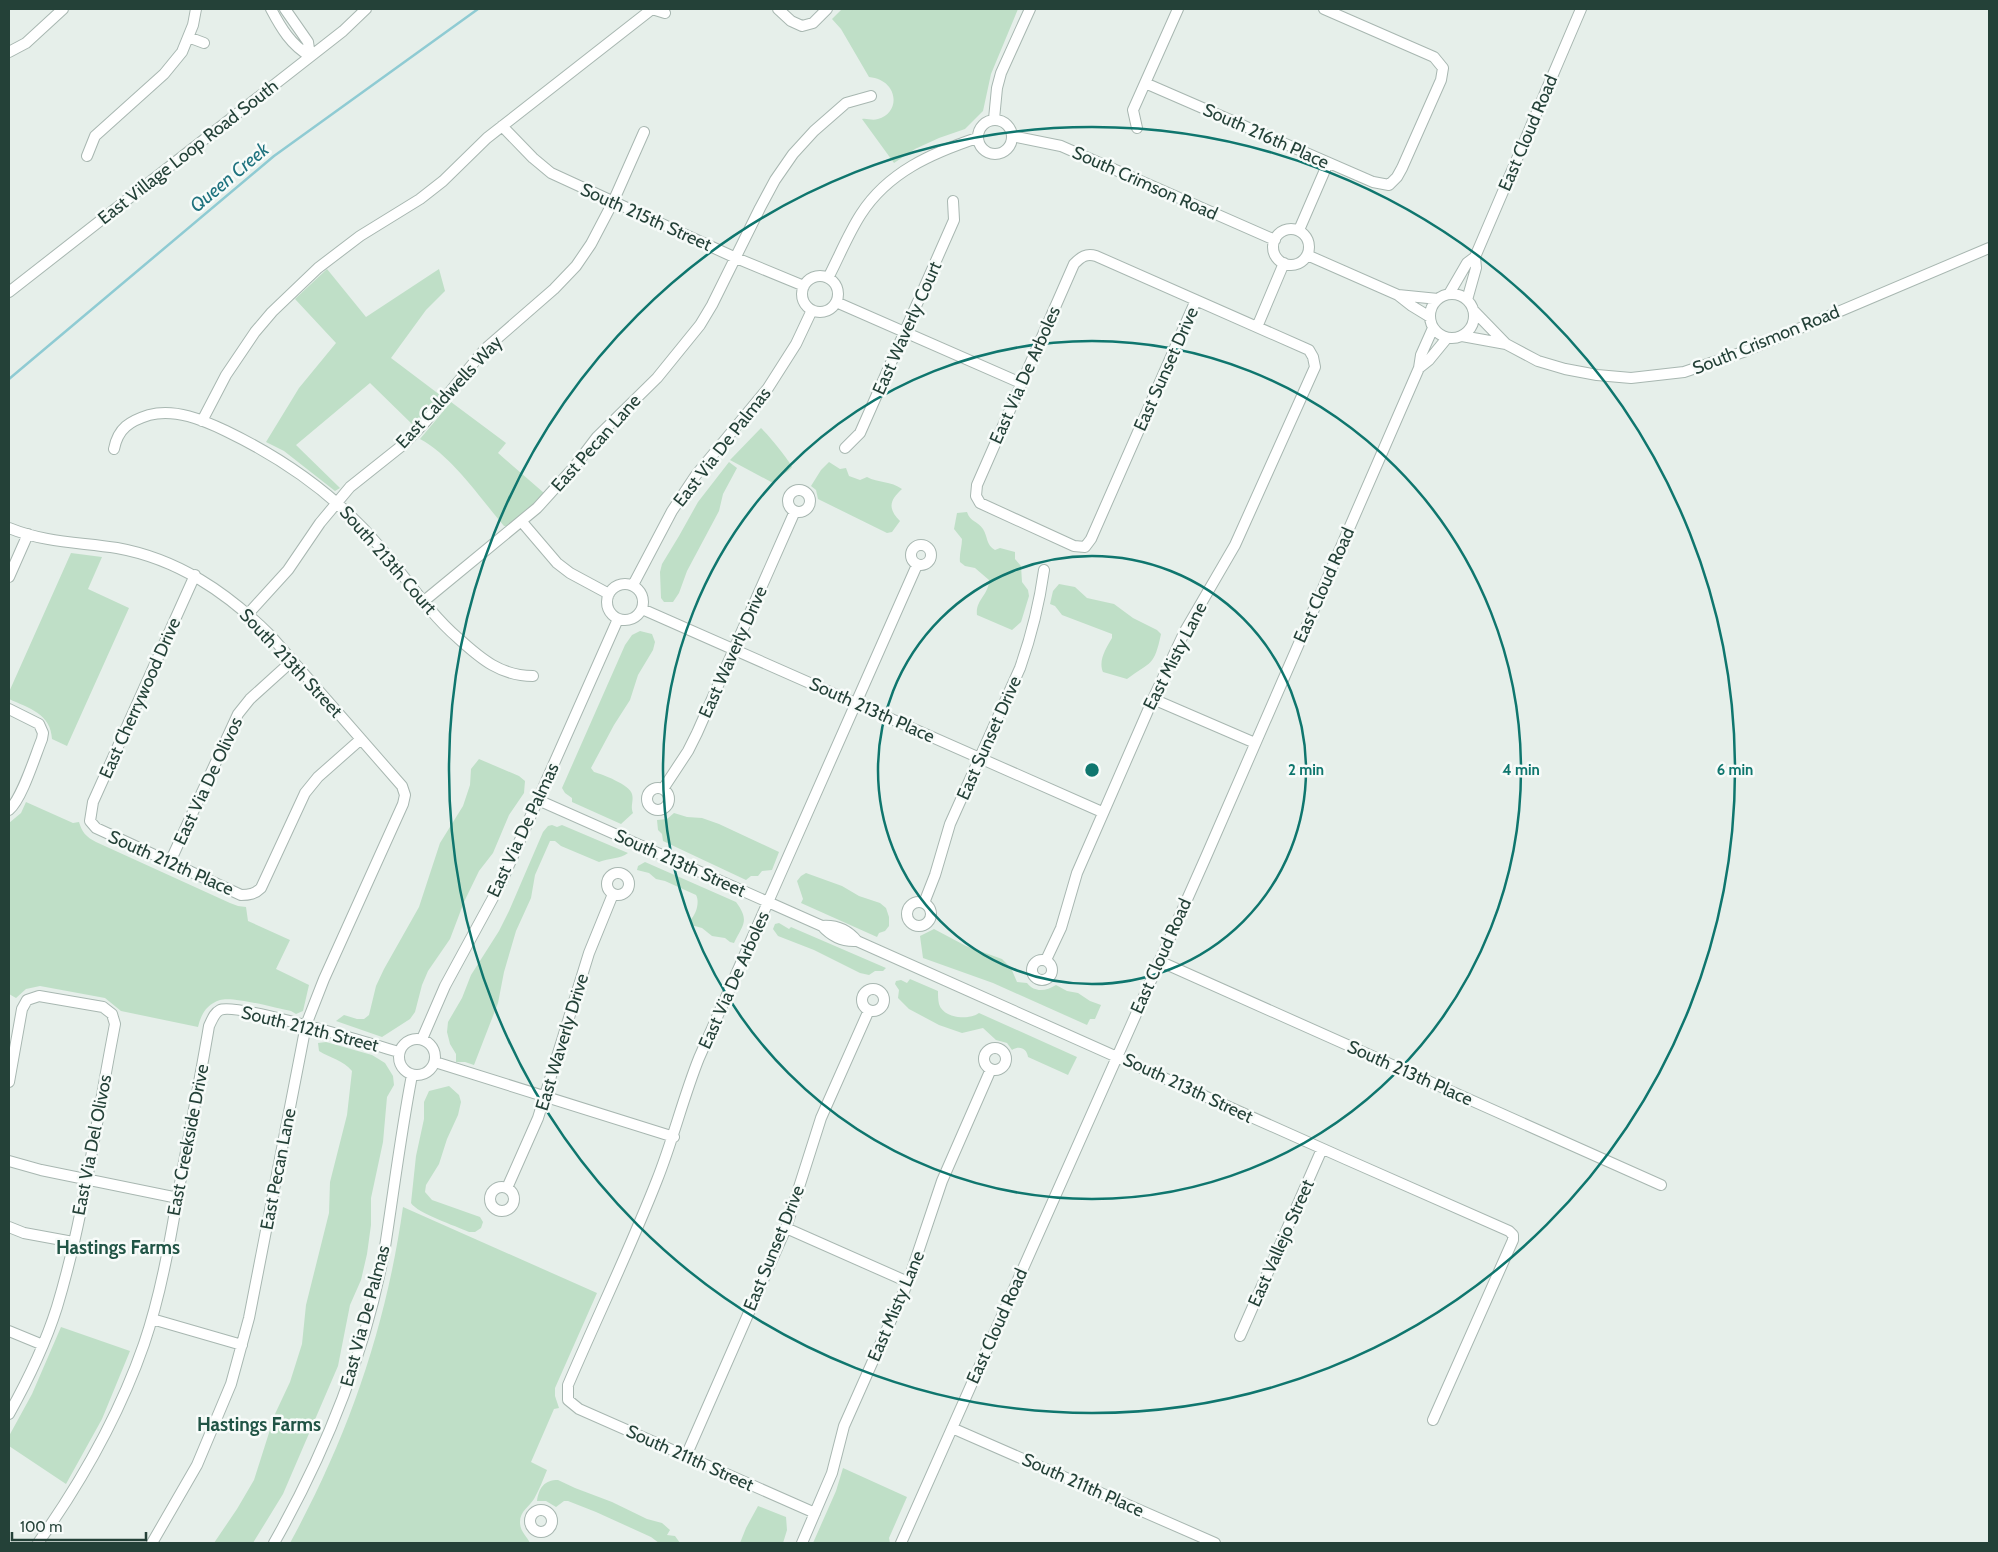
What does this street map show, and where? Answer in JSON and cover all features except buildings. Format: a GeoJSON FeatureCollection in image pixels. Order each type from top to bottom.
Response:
{"type":"FeatureCollection","features":[{"type":"Feature","properties":{"kind":"street"},"geometry":{"type":"LineString","coordinates":[[9,52],[26,43],[63,9]]}},
{"type":"Feature","properties":{"kind":"street"},"geometry":{"type":"LineString","coordinates":[[87,156],[95,136],[164,74],[182,52],[193,25],[196,9]]}},
{"type":"Feature","properties":{"kind":"street"},"geometry":{"type":"LineString","coordinates":[[271,9],[281,30],[299,50],[310,56]]}},
{"type":"Feature","properties":{"kind":"street"},"geometry":{"type":"LineString","coordinates":[[284,9],[308,42],[310,56]]}},
{"type":"Feature","properties":{"kind":"street","name":"East Village Loop Road South"},"geometry":{"type":"LineString","coordinates":[[9,292],[343,31],[366,9]]}},
{"type":"Feature","properties":{"kind":"street"},"geometry":{"type":"LineString","coordinates":[[202,421],[214,396],[240,353],[255,332],[289,295],[340,251],[420,199],[443,181],[487,138],[652,9],[665,13]]}},
{"type":"Feature","properties":{"kind":"street"},"geometry":{"type":"LineString","coordinates":[[778,9],[791,21],[802,26],[813,23],[827,9]]}},
{"type":"Feature","properties":{"kind":"street"},"geometry":{"type":"LineString","coordinates":[[994,119],[997,88],[1001,73],[1030,9]]}},
{"type":"Feature","properties":{"kind":"street"},"geometry":{"type":"LineString","coordinates":[[1137,128],[1133,110],[1178,9]]}},
{"type":"Feature","properties":{"kind":"street","name":"South 216th Place"},"geometry":{"type":"LineString","coordinates":[[1145,82],[1373,182],[1389,185],[1398,177],[1441,80],[1443,68],[1434,57],[1324,9]]}},
{"type":"Feature","properties":{"kind":"street","name":"East Cloud Road"},"geometry":{"type":"LineString","coordinates":[[1449,294],[1468,263],[1475,257],[1581,9]]}},
{"type":"Feature","properties":{"kind":"street"},"geometry":{"type":"LineString","coordinates":[[188,37],[204,44]]}},
{"type":"Feature","properties":{"kind":"street","name":"East Pecan Lane"},"geometry":{"type":"LineString","coordinates":[[424,601],[522,522],[575,466],[597,437],[657,378],[700,325],[775,180],[793,154],[814,131],[846,103],[871,96]]}},
{"type":"Feature","properties":{"kind":"street"},"geometry":{"type":"LineString","coordinates":[[994,119],[1008,126],[1012,136],[1009,146],[1001,153],[996,154],[985,152],[977,138],[983,124],[994,119]]}},
{"type":"Feature","properties":{"kind":"street","name":"South 215th Street"},"geometry":{"type":"LineString","coordinates":[[502,126],[532,158],[551,173],[736,258],[804,286]]}},
{"type":"Feature","properties":{"kind":"street","name":"East Caldwells Way"},"geometry":{"type":"LineString","coordinates":[[248,614],[288,570],[336,501],[350,487],[404,444],[426,422],[485,349],[554,289],[576,266],[591,244],[613,202],[644,132]]}},
{"type":"Feature","properties":{"kind":"street","name":"South Crimson Road"},"geometry":{"type":"LineString","coordinates":[[1012,136],[1046,142],[1068,149],[1275,240]]}},
{"type":"Feature","properties":{"kind":"street"},"geometry":{"type":"LineString","coordinates":[[828,278],[861,214],[882,188],[919,160],[946,148],[977,138]]}},
{"type":"Feature","properties":{"kind":"street"},"geometry":{"type":"LineString","coordinates":[[1299,230],[1328,163]]}},
{"type":"Feature","properties":{"kind":"street","name":"East Waverly Court"},"geometry":{"type":"LineString","coordinates":[[845,448],[860,433],[905,332],[954,220],[954,201]]}},
{"type":"Feature","properties":{"kind":"street"},"geometry":{"type":"LineString","coordinates":[[1299,230],[1309,243],[1307,255],[1295,264],[1284,263],[1274,251],[1275,240],[1282,231],[1299,230]]}},
{"type":"Feature","properties":{"kind":"street","name":"South Crismon Road"},"geometry":{"type":"LineString","coordinates":[[1473,310],[1506,344],[1538,361],[1565,369],[1597,375],[1631,378],[1684,372],[1746,351],[1989,248]]}},
{"type":"Feature","properties":{"kind":"street","name":"East Via De Arboles"},"geometry":{"type":"LineString","coordinates":[[976,496],[976,485],[1074,264],[1081,257],[1090,254],[1096,256],[1196,300]]}},
{"type":"Feature","properties":{"kind":"street"},"geometry":{"type":"LineString","coordinates":[[1307,255],[1398,295],[1430,317]]}},
{"type":"Feature","properties":{"kind":"street","name":"East Cloud Road"},"geometry":{"type":"LineString","coordinates":[[1467,300],[1476,268],[1475,257]]}},
{"type":"Feature","properties":{"kind":"street"},"geometry":{"type":"LineString","coordinates":[[1196,300],[1257,327],[1284,263]]}},
{"type":"Feature","properties":{"kind":"street"},"geometry":{"type":"LineString","coordinates":[[823,276],[828,278],[833,281],[838,291],[836,302],[833,307],[823,312],[812,310],[804,302],[802,292],[804,286],[812,278],[823,276]]}},
{"type":"Feature","properties":{"kind":"street"},"geometry":{"type":"LineString","coordinates":[[1449,294],[1467,300],[1474,316],[1471,327],[1462,336],[1447,338],[1433,328],[1430,317],[1432,307],[1438,299],[1449,294]]}},
{"type":"Feature","properties":{"kind":"street"},"geometry":{"type":"LineString","coordinates":[[1398,295],[1438,299]]}},
{"type":"Feature","properties":{"kind":"street","name":"East Sunset Drive"},"geometry":{"type":"LineString","coordinates":[[976,496],[980,503],[1074,546],[1085,548],[1091,539],[1196,300]]}},
{"type":"Feature","properties":{"kind":"street"},"geometry":{"type":"LineString","coordinates":[[836,302],[1021,383]]}},
{"type":"Feature","properties":{"kind":"street","name":"East Via De Palmas"},"geometry":{"type":"LineString","coordinates":[[633,585],[672,511],[696,474],[773,380],[796,344],[812,310]]}},
{"type":"Feature","properties":{"kind":"street","name":"East Misty Lane"},"geometry":{"type":"LineString","coordinates":[[1046,960],[1061,928],[1077,872],[1152,699],[1181,638],[1235,544],[1315,367],[1313,357],[1308,350],[1257,327]]}},
{"type":"Feature","properties":{"kind":"street","name":"East Cloud Road"},"geometry":{"type":"LineString","coordinates":[[901,1543],[1160,961],[1419,368],[1433,328]]}},
{"type":"Feature","properties":{"kind":"street","name":"South Crismon Road"},"geometry":{"type":"LineString","coordinates":[[1462,336],[1497,344],[1506,344]]}},
{"type":"Feature","properties":{"kind":"street","name":"East Cloud Road"},"geometry":{"type":"LineString","coordinates":[[1419,368],[1429,360],[1447,338]]}},
{"type":"Feature","properties":{"kind":"street","name":"South 213th Court"},"geometry":{"type":"LineString","coordinates":[[114,449],[116,437],[124,427],[144,416],[173,412],[202,421],[252,444],[284,463],[336,501],[378,544],[457,638],[492,665],[507,673],[519,676],[533,676]]}},
{"type":"Feature","properties":{"kind":"street","name":"East Waverly Drive"},"geometry":{"type":"LineString","coordinates":[[664,789],[697,733],[795,511]]}},
{"type":"Feature","properties":{"kind":"street"},"geometry":{"type":"LineString","coordinates":[[522,522],[564,568],[608,594]]}},
{"type":"Feature","properties":{"kind":"street","name":"South 213th Street"},"geometry":{"type":"LineString","coordinates":[[9,528],[50,541],[103,546],[131,551],[195,575],[222,592],[270,635],[402,786],[405,794]]}},
{"type":"Feature","properties":{"kind":"street"},"geometry":{"type":"LineString","coordinates":[[9,577],[28,534]]}},
{"type":"Feature","properties":{"kind":"street","name":"East Via De Arboles"},"geometry":{"type":"LineString","coordinates":[[568,1400],[568,1386],[657,1181],[674,1137],[694,1070],[917,565]]}},
{"type":"Feature","properties":{"kind":"street","name":"East Sunset Drive"},"geometry":{"type":"LineString","coordinates":[[924,903],[935,875],[950,824],[1030,642],[1039,609],[1044,570]]}},
{"type":"Feature","properties":{"kind":"street","name":"East Cherrywood Drive"},"geometry":{"type":"LineString","coordinates":[[90,821],[93,802],[195,575]]}},
{"type":"Feature","properties":{"kind":"street"},"geometry":{"type":"LineString","coordinates":[[621,584],[633,585],[638,588],[643,598],[642,609],[632,619],[618,619],[608,606],[608,594],[621,584]]}},
{"type":"Feature","properties":{"kind":"street","name":"South 213th Place"},"geometry":{"type":"LineString","coordinates":[[642,609],[1102,812]]}},
{"type":"Feature","properties":{"kind":"street","name":"East Via De Palmas"},"geometry":{"type":"LineString","coordinates":[[422,1039],[445,986],[501,883],[618,619]]}},
{"type":"Feature","properties":{"kind":"street","name":"East Via De Olivos"},"geometry":{"type":"LineString","coordinates":[[170,862],[238,714],[250,699],[292,661]]}},
{"type":"Feature","properties":{"kind":"street"},"geometry":{"type":"LineString","coordinates":[[1152,699],[1255,743]]}},
{"type":"Feature","properties":{"kind":"street"},"geometry":{"type":"LineString","coordinates":[[9,709],[34,720],[42,729],[42,739],[15,803],[9,810]]}},
{"type":"Feature","properties":{"kind":"street","name":"South 212th Place"},"geometry":{"type":"LineString","coordinates":[[90,821],[102,832],[241,895],[248,895],[256,892],[265,880],[305,793],[318,777],[361,739]]}},
{"type":"Feature","properties":{"kind":"street","name":"East Pecan Lane"},"geometry":{"type":"LineString","coordinates":[[152,1543],[197,1465],[231,1384],[249,1318],[306,1025],[324,979],[403,804],[405,794]]}},
{"type":"Feature","properties":{"kind":"street","name":"South 213th Street"},"geometry":{"type":"LineString","coordinates":[[538,800],[822,926],[832,925],[850,932],[857,941],[1117,1055],[1509,1232],[1513,1235],[1513,1240],[1433,1420]]}},
{"type":"Feature","properties":{"kind":"street","name":"East Waverly Drive"},"geometry":{"type":"LineString","coordinates":[[507,1188],[538,1118],[589,953],[614,894]]}},
{"type":"Feature","properties":{"kind":"street","name":"South 213th Place"},"geometry":{"type":"LineString","coordinates":[[1160,961],[1661,1185]]}},
{"type":"Feature","properties":{"kind":"street","name":"East Via Del Olivos"},"geometry":{"type":"LineString","coordinates":[[9,1082],[22,1009],[28,1000],[39,996],[103,1007],[112,1014],[114,1024],[112,1040],[73,1242],[56,1308],[43,1345],[28,1381],[9,1414]]}},
{"type":"Feature","properties":{"kind":"street","name":"South 212th Street"},"geometry":{"type":"LineString","coordinates":[[220,1010],[233,1009],[306,1025],[399,1052]]}},
{"type":"Feature","properties":{"kind":"street","name":"East Creekside Drive"},"geometry":{"type":"LineString","coordinates":[[38,1543],[76,1488],[105,1437],[130,1380],[152,1319],[178,1198],[209,1026],[213,1016],[220,1010]]}},
{"type":"Feature","properties":{"kind":"street","name":"East Sunset Drive"},"geometry":{"type":"LineString","coordinates":[[686,1456],[786,1228],[821,1118],[869,1010]]}},
{"type":"Feature","properties":{"kind":"street"},"geometry":{"type":"LineString","coordinates":[[416,1038],[422,1039],[432,1046],[435,1062],[426,1073],[412,1075],[402,1068],[399,1052],[406,1042],[416,1038]]}},
{"type":"Feature","properties":{"kind":"street"},"geometry":{"type":"LineString","coordinates":[[435,1062],[674,1137]]}},
{"type":"Feature","properties":{"kind":"street","name":"East Misty Lane"},"geometry":{"type":"LineString","coordinates":[[802,1543],[832,1473],[844,1426],[908,1282],[942,1181],[991,1070]]}},
{"type":"Feature","properties":{"kind":"street","name":"East Via De Palmas"},"geometry":{"type":"LineString","coordinates":[[274,1543],[318,1458],[344,1395],[358,1353],[385,1246],[400,1138],[412,1075]]}},
{"type":"Feature","properties":{"kind":"street","name":"East Vallejo Street"},"geometry":{"type":"LineString","coordinates":[[1240,1336],[1322,1149]]}},
{"type":"Feature","properties":{"kind":"street"},"geometry":{"type":"LineString","coordinates":[[9,1161],[31,1168],[178,1198]]}},
{"type":"Feature","properties":{"kind":"street"},"geometry":{"type":"LineString","coordinates":[[9,1227],[24,1233],[73,1242]]}},
{"type":"Feature","properties":{"kind":"street"},"geometry":{"type":"LineString","coordinates":[[786,1228],[908,1282]]}},
{"type":"Feature","properties":{"kind":"street"},"geometry":{"type":"LineString","coordinates":[[152,1319],[242,1345]]}},
{"type":"Feature","properties":{"kind":"street"},"geometry":{"type":"LineString","coordinates":[[9,1330],[43,1345]]}},
{"type":"Feature","properties":{"kind":"street","name":"South 211th Street"},"geometry":{"type":"LineString","coordinates":[[568,1400],[579,1409],[815,1513]]}},
{"type":"Feature","properties":{"kind":"street","name":"South 211th Place"},"geometry":{"type":"LineString","coordinates":[[952,1428],[1215,1543]]}},
{"type":"Feature","properties":{"kind":"street"},"geometry":{"type":"LineString","coordinates":[[542,1543],[545,1531]]}},
{"type":"Feature","properties":{"kind":"green space"},"geometry":{"type":"Polygon","coordinates":[[[842,9],[1018,9],[991,74],[983,111],[965,129],[915,149],[894,163],[862,119],[876,120],[885,116],[891,110],[893,97],[891,90],[879,79],[869,77],[841,29],[832,19],[842,9]]]}},
{"type":"Feature","properties":{"kind":"green space"},"geometry":{"type":"Polygon","coordinates":[[[327,269],[366,317],[439,269],[445,291],[426,310],[391,358],[440,395],[414,426],[370,383],[296,445],[340,488],[335,491],[284,451],[266,442],[299,388],[336,343],[295,299],[327,269]]]}},
{"type":"Feature","properties":{"kind":"green space"},"geometry":{"type":"Polygon","coordinates":[[[451,402],[506,443],[498,453],[544,493],[532,507],[509,526],[504,526],[443,456],[432,446],[420,439],[451,402]]]}},
{"type":"Feature","properties":{"kind":"green space"},"geometry":{"type":"Polygon","coordinates":[[[761,428],[792,467],[773,483],[730,460],[761,428]]]}},
{"type":"Feature","properties":{"kind":"green space"},"geometry":{"type":"Polygon","coordinates":[[[729,462],[737,468],[723,494],[719,511],[687,571],[679,593],[673,602],[664,602],[661,598],[660,572],[662,564],[698,502],[729,462]]]}},
{"type":"Feature","properties":{"kind":"green space"},"geometry":{"type":"Polygon","coordinates":[[[829,462],[840,469],[846,468],[849,476],[860,480],[867,477],[902,489],[892,504],[893,512],[900,521],[892,532],[887,533],[818,499],[816,490],[811,486],[821,470],[829,462]]]}},
{"type":"Feature","properties":{"kind":"green space"},"geometry":{"type":"Polygon","coordinates":[[[967,512],[970,518],[983,529],[992,548],[1015,552],[1015,559],[1021,566],[1022,582],[1028,590],[1029,596],[1021,622],[1012,630],[977,615],[978,605],[987,590],[989,580],[975,568],[965,566],[960,562],[962,539],[954,529],[957,513],[967,512]]]}},
{"type":"Feature","properties":{"kind":"green space"},"geometry":{"type":"Polygon","coordinates":[[[71,553],[102,557],[88,589],[129,608],[67,746],[52,739],[48,723],[38,713],[9,699],[9,692],[71,553]]]}},
{"type":"Feature","properties":{"kind":"green space"},"geometry":{"type":"Polygon","coordinates":[[[1059,584],[1075,587],[1087,598],[1114,604],[1133,618],[1157,630],[1161,634],[1156,652],[1150,662],[1127,679],[1103,672],[1101,663],[1112,634],[1062,615],[1055,606],[1050,604],[1053,591],[1059,584]]]}},
{"type":"Feature","properties":{"kind":"green space"},"geometry":{"type":"Polygon","coordinates":[[[640,631],[652,634],[655,642],[653,650],[638,675],[630,700],[591,768],[594,772],[609,777],[626,787],[632,794],[633,813],[621,824],[572,802],[572,798],[562,788],[625,645],[632,635],[640,631]]]}},
{"type":"Feature","properties":{"kind":"green space"},"geometry":{"type":"Polygon","coordinates":[[[479,759],[519,776],[525,781],[524,793],[509,815],[493,853],[479,871],[464,902],[450,939],[428,971],[415,1012],[410,1019],[382,1037],[336,1021],[344,1015],[364,1019],[369,1015],[376,986],[419,907],[440,843],[463,806],[470,785],[471,769],[479,759]]]}},
{"type":"Feature","properties":{"kind":"green space"},"geometry":{"type":"Polygon","coordinates":[[[26,802],[73,823],[79,822],[85,834],[96,842],[230,903],[246,907],[248,921],[290,940],[276,969],[309,985],[303,1011],[296,1014],[291,1011],[226,999],[212,1004],[205,1010],[198,1027],[121,1011],[105,998],[40,986],[26,989],[16,998],[9,994],[9,823],[21,813],[26,802]]]}},
{"type":"Feature","properties":{"kind":"green space"},"geometry":{"type":"Polygon","coordinates":[[[674,813],[687,817],[702,818],[719,824],[779,852],[772,870],[762,871],[758,876],[751,876],[746,880],[663,841],[662,834],[658,830],[657,820],[667,819],[674,813]]]}},
{"type":"Feature","properties":{"kind":"green space"},"geometry":{"type":"Polygon","coordinates":[[[562,825],[628,853],[599,862],[561,846],[555,841],[550,841],[535,875],[531,898],[516,931],[504,972],[498,1003],[474,1065],[456,1062],[456,1054],[450,1044],[447,1032],[448,1022],[462,998],[471,975],[499,931],[509,911],[543,832],[548,826],[557,827],[562,825]]]}},
{"type":"Feature","properties":{"kind":"green space"},"geometry":{"type":"Polygon","coordinates":[[[645,862],[736,902],[743,914],[744,922],[734,943],[725,938],[712,936],[702,928],[691,925],[690,920],[697,908],[696,895],[656,879],[649,873],[637,870],[638,866],[645,862]]]}},
{"type":"Feature","properties":{"kind":"green space"},"geometry":{"type":"Polygon","coordinates":[[[806,873],[880,903],[886,908],[889,926],[885,931],[879,933],[877,937],[801,903],[803,899],[797,881],[806,873]]]}},
{"type":"Feature","properties":{"kind":"green space"},"geometry":{"type":"Polygon","coordinates":[[[779,923],[789,929],[791,927],[886,968],[883,971],[875,971],[869,975],[860,973],[814,950],[778,936],[773,929],[775,924],[779,923]]]}},
{"type":"Feature","properties":{"kind":"green space"},"geometry":{"type":"Polygon","coordinates":[[[934,929],[966,946],[1002,959],[1011,968],[1017,982],[1027,983],[1037,990],[1048,989],[1056,985],[1067,991],[1078,993],[1090,1001],[1101,1005],[1095,1019],[1090,1019],[1087,1025],[993,983],[923,958],[920,936],[934,929]]]}},
{"type":"Feature","properties":{"kind":"green space"},"geometry":{"type":"Polygon","coordinates":[[[910,979],[938,991],[941,1009],[951,1015],[969,1017],[979,1013],[1077,1057],[1068,1075],[1028,1057],[1023,1049],[1012,1050],[1007,1043],[996,1040],[983,1028],[962,1033],[939,1025],[909,1009],[898,998],[899,990],[895,984],[896,981],[901,980],[907,983],[910,979]]]}},
{"type":"Feature","properties":{"kind":"green space"},"geometry":{"type":"Polygon","coordinates":[[[326,1042],[372,1055],[385,1063],[393,1076],[394,1085],[387,1097],[383,1142],[371,1198],[371,1225],[367,1254],[361,1280],[350,1305],[338,1366],[283,1494],[253,1543],[214,1543],[254,1480],[275,1414],[290,1382],[302,1344],[306,1305],[329,1213],[330,1182],[347,1115],[352,1071],[341,1062],[319,1051],[318,1043],[326,1042]]]}},
{"type":"Feature","properties":{"kind":"green space"},"geometry":{"type":"Polygon","coordinates":[[[449,1086],[459,1095],[461,1102],[458,1115],[447,1139],[439,1164],[426,1185],[425,1192],[432,1200],[480,1217],[483,1222],[481,1228],[475,1232],[469,1232],[437,1219],[421,1211],[411,1203],[416,1156],[424,1119],[424,1102],[429,1091],[449,1086]]]}},
{"type":"Feature","properties":{"kind":"green space"},"geometry":{"type":"Polygon","coordinates":[[[403,1207],[597,1293],[555,1388],[555,1396],[559,1408],[554,1409],[531,1462],[547,1470],[534,1499],[520,1518],[521,1529],[530,1543],[290,1543],[330,1463],[362,1381],[386,1296],[396,1252],[403,1207]]]}},
{"type":"Feature","properties":{"kind":"green space"},"geometry":{"type":"Polygon","coordinates":[[[61,1327],[130,1351],[102,1419],[66,1484],[9,1446],[9,1436],[32,1394],[61,1327]]]}},
{"type":"Feature","properties":{"kind":"green space"},"geometry":{"type":"Polygon","coordinates":[[[843,1468],[907,1497],[889,1538],[890,1543],[813,1543],[836,1491],[843,1468]]]}},
{"type":"Feature","properties":{"kind":"green space"},"geometry":{"type":"Polygon","coordinates":[[[558,1480],[612,1502],[647,1519],[662,1523],[670,1530],[667,1535],[675,1536],[680,1543],[659,1543],[651,1537],[568,1501],[564,1501],[556,1507],[546,1501],[537,1501],[539,1492],[546,1483],[558,1480]]]}},
{"type":"Feature","properties":{"kind":"green space"},"geometry":{"type":"Polygon","coordinates":[[[758,1506],[786,1517],[787,1530],[783,1543],[740,1543],[758,1506]]]}},
{"type":"Feature","properties":{"kind":"waterway","name":"Queen Creek"},"geometry":{"type":"LineString","coordinates":[[9,379],[274,156],[478,9]]}},
{"type":"Feature","properties":{"kind":"district","name":"Hastings Farms"},"geometry":{"type":"Point","coordinates":[118,1247]}},
{"type":"Feature","properties":{"kind":"district","name":"Hastings Farms"},"geometry":{"type":"Point","coordinates":[259,1424]}}]}
